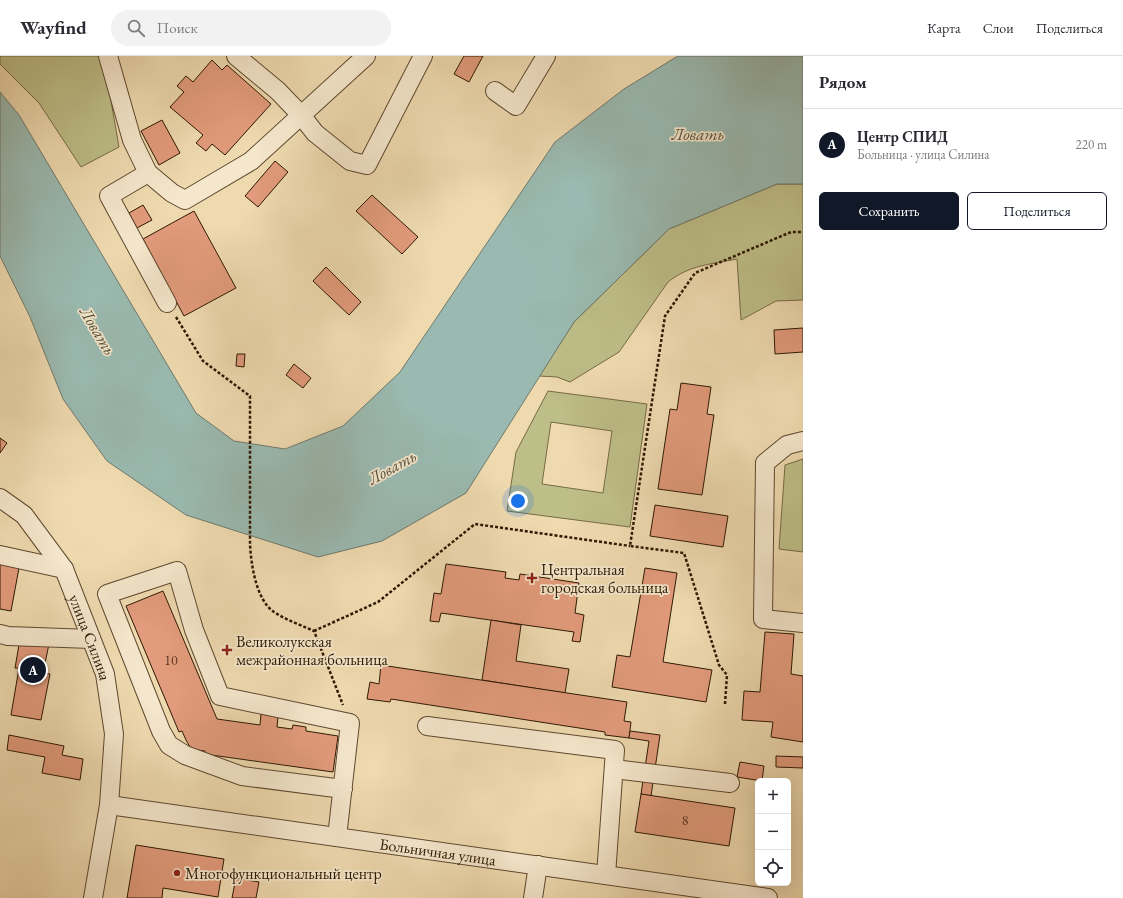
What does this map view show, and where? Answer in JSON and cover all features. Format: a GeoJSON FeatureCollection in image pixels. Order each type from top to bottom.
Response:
{"type":"FeatureCollection","features":[{"type":"Feature","properties":{"kind":"street"},"geometry":{"type":"LineString","coordinates":[[108,56],[132,140],[148,173],[172,193],[185,200],[251,161],[366,56]]}},
{"type":"Feature","properties":{"kind":"street"},"geometry":{"type":"LineString","coordinates":[[236,56],[278,91],[301,115],[315,133],[350,161],[368,165],[423,56]]}},
{"type":"Feature","properties":{"kind":"street"},"geometry":{"type":"LineString","coordinates":[[494,91],[516,106],[546,56]]}},
{"type":"Feature","properties":{"kind":"street"},"geometry":{"type":"LineString","coordinates":[[148,173],[109,196],[167,303]]}},
{"type":"Feature","properties":{"kind":"street"},"geometry":{"type":"LineString","coordinates":[[803,441],[787,445],[765,463],[763,619],[803,622]]}},
{"type":"Feature","properties":{"kind":"street","name":"улица Силина"},"geometry":{"type":"LineString","coordinates":[[0,498],[24,515],[64,569],[104,674],[114,734],[109,804],[93,898]]}},
{"type":"Feature","properties":{"kind":"street"},"geometry":{"type":"LineString","coordinates":[[0,555],[64,569]]}},
{"type":"Feature","properties":{"kind":"street"},"geometry":{"type":"LineString","coordinates":[[337,837],[343,789],[350,722],[220,696],[194,630],[177,572],[107,594],[160,731],[169,745],[185,755],[242,776],[343,789]]}},
{"type":"Feature","properties":{"kind":"street"},"geometry":{"type":"LineString","coordinates":[[0,634],[8,636],[91,640]]}},
{"type":"Feature","properties":{"kind":"street"},"geometry":{"type":"LineString","coordinates":[[427,726],[615,750],[606,875]]}},
{"type":"Feature","properties":{"kind":"street"},"geometry":{"type":"LineString","coordinates":[[614,769],[730,783]]}},
{"type":"Feature","properties":{"kind":"street","name":"Больничная улица"},"geometry":{"type":"LineString","coordinates":[[109,804],[768,898]]}},
{"type":"Feature","properties":{"kind":"street"},"geometry":{"type":"LineString","coordinates":[[533,898],[538,865]]}},
{"type":"Feature","properties":{"kind":"path"},"geometry":{"type":"LineString","coordinates":[[630,546],[665,316],[695,273],[791,232],[803,232]]}},
{"type":"Feature","properties":{"kind":"path"},"geometry":{"type":"LineString","coordinates":[[167,303],[203,361],[250,396],[250,544],[251,562],[261,597],[273,612],[314,631],[350,722]]}},
{"type":"Feature","properties":{"kind":"path"},"geometry":{"type":"LineString","coordinates":[[314,631],[378,602],[474,524],[684,553],[719,665],[727,675],[725,704]]}},
{"type":"Feature","properties":{"kind":"green space"},"geometry":{"type":"Polygon","coordinates":[[[0,56],[100,56],[108,84],[119,147],[81,167],[39,103],[0,64],[0,56]]]}},
{"type":"Feature","properties":{"kind":"green space"},"geometry":{"type":"Polygon","coordinates":[[[777,184],[803,184],[803,300],[776,301],[741,320],[737,259],[701,266],[684,272],[668,282],[619,352],[570,382],[557,377],[539,376],[574,322],[669,229],[777,184]]]}},
{"type":"Feature","properties":{"kind":"green space"},"geometry":{"type":"Polygon","coordinates":[[[548,391],[647,404],[630,527],[507,511],[516,452],[548,391]],[[551,422],[542,484],[603,493],[612,431],[551,422]]]}},
{"type":"Feature","properties":{"kind":"green space"},"geometry":{"type":"Polygon","coordinates":[[[803,459],[803,552],[779,549],[785,465],[803,459]]]}},
{"type":"Feature","properties":{"kind":"water","name":"Ловать"},"geometry":{"type":"Polygon","coordinates":[[[678,56],[803,56],[803,184],[777,184],[669,229],[574,322],[466,493],[382,541],[318,557],[186,515],[107,461],[63,399],[30,317],[0,256],[0,92],[19,115],[196,413],[234,441],[285,449],[343,426],[400,372],[555,142],[624,89],[678,56]]]}},
{"type":"Feature","properties":{"kind":"building"},"geometry":{"type":"Polygon","coordinates":[[[464,56],[483,56],[469,82],[454,74],[464,56]]]}},
{"type":"Feature","properties":{"kind":"building"},"geometry":{"type":"Polygon","coordinates":[[[212,60],[222,70],[227,65],[271,104],[225,155],[212,144],[206,151],[196,143],[203,135],[170,107],[184,92],[177,86],[186,76],[193,82],[212,60]]]}},
{"type":"Feature","properties":{"kind":"building"},"geometry":{"type":"Polygon","coordinates":[[[162,120],[180,153],[159,165],[141,131],[162,120]]]}},
{"type":"Feature","properties":{"kind":"building"},"geometry":{"type":"Polygon","coordinates":[[[275,161],[288,172],[258,207],[245,196],[275,161]]]}},
{"type":"Feature","properties":{"kind":"building"},"geometry":{"type":"Polygon","coordinates":[[[372,195],[418,237],[402,254],[356,211],[372,195]]]}},
{"type":"Feature","properties":{"kind":"building"},"geometry":{"type":"Polygon","coordinates":[[[143,205],[152,220],[137,228],[129,213],[143,205]]]}},
{"type":"Feature","properties":{"kind":"building"},"geometry":{"type":"Polygon","coordinates":[[[194,211],[236,288],[184,316],[143,239],[194,211]]]}},
{"type":"Feature","properties":{"kind":"building"},"geometry":{"type":"Polygon","coordinates":[[[326,267],[361,302],[349,315],[313,281],[326,267]]]}},
{"type":"Feature","properties":{"kind":"building"},"geometry":{"type":"Polygon","coordinates":[[[803,328],[803,352],[775,354],[774,330],[803,328]]]}},
{"type":"Feature","properties":{"kind":"building"},"geometry":{"type":"Polygon","coordinates":[[[237,354],[245,354],[244,367],[236,366],[237,354]]]}},
{"type":"Feature","properties":{"kind":"building"},"geometry":{"type":"Polygon","coordinates":[[[294,364],[311,378],[303,388],[286,375],[294,364]]]}},
{"type":"Feature","properties":{"kind":"building"},"geometry":{"type":"Polygon","coordinates":[[[681,383],[711,387],[707,414],[714,415],[702,495],[658,489],[670,409],[677,410],[681,383]]]}},
{"type":"Feature","properties":{"kind":"building"},"geometry":{"type":"Polygon","coordinates":[[[0,438],[7,443],[0,453],[0,438]]]}},
{"type":"Feature","properties":{"kind":"building"},"geometry":{"type":"Polygon","coordinates":[[[655,505],[728,516],[723,547],[650,536],[655,505]]]}},
{"type":"Feature","properties":{"kind":"building"},"geometry":{"type":"Polygon","coordinates":[[[0,564],[19,568],[11,611],[0,609],[0,564]]]}},
{"type":"Feature","properties":{"kind":"building"},"geometry":{"type":"Polygon","coordinates":[[[446,564],[506,572],[505,578],[519,580],[520,574],[579,583],[575,613],[584,615],[580,642],[572,641],[574,632],[441,613],[439,622],[430,621],[434,593],[441,594],[446,564]]]}},
{"type":"Feature","properties":{"kind":"building"},"geometry":{"type":"Polygon","coordinates":[[[645,568],[677,573],[663,662],[712,670],[706,702],[612,687],[617,655],[630,657],[645,568]]]}},
{"type":"Feature","properties":{"kind":"building"},"geometry":{"type":"Polygon","coordinates":[[[163,591],[217,719],[260,725],[261,714],[278,717],[277,727],[292,729],[293,725],[306,727],[306,731],[338,736],[333,772],[204,754],[205,751],[190,747],[182,731],[179,732],[126,606],[163,591]]]}},
{"type":"Feature","properties":{"kind":"building"},"geometry":{"type":"Polygon","coordinates":[[[491,620],[521,625],[516,661],[569,669],[565,693],[482,680],[491,620]]]}},
{"type":"Feature","properties":{"kind":"building"},"geometry":{"type":"Polygon","coordinates":[[[765,632],[794,634],[791,674],[803,676],[803,742],[771,737],[773,722],[742,720],[744,691],[760,692],[765,632]]]}},
{"type":"Feature","properties":{"kind":"building"},"geometry":{"type":"Polygon","coordinates":[[[20,639],[49,644],[43,673],[50,674],[41,720],[11,715],[19,668],[15,668],[20,639]]]}},
{"type":"Feature","properties":{"kind":"building"},"geometry":{"type":"Polygon","coordinates":[[[381,665],[627,702],[624,721],[631,722],[629,738],[605,735],[605,732],[391,699],[390,702],[367,699],[370,682],[379,684],[381,665]]]}},
{"type":"Feature","properties":{"kind":"building"},"geometry":{"type":"Polygon","coordinates":[[[630,731],[660,735],[651,796],[641,794],[649,741],[629,738],[630,731]]]}},
{"type":"Feature","properties":{"kind":"building"},"geometry":{"type":"Polygon","coordinates":[[[9,735],[64,746],[62,755],[83,759],[80,780],[42,773],[45,757],[7,750],[9,735]]]}},
{"type":"Feature","properties":{"kind":"building"},"geometry":{"type":"Polygon","coordinates":[[[776,756],[803,757],[803,768],[776,767],[776,756]]]}},
{"type":"Feature","properties":{"kind":"building"},"geometry":{"type":"Polygon","coordinates":[[[740,762],[764,766],[762,778],[755,778],[755,780],[737,777],[740,762]]]}},
{"type":"Feature","properties":{"kind":"building"},"geometry":{"type":"Polygon","coordinates":[[[641,794],[735,808],[729,846],[635,832],[641,794]]]}},
{"type":"Feature","properties":{"kind":"building","name":"Многофункциональный центр"},"geometry":{"type":"Polygon","coordinates":[[[136,845],[224,859],[218,897],[163,888],[162,898],[127,898],[136,845]]]}},
{"type":"Feature","properties":{"kind":"building"},"geometry":{"type":"Polygon","coordinates":[[[236,878],[259,882],[256,898],[232,898],[236,878]]]}},
{"type":"Feature","properties":{"kind":"place","name":"Центральная городская больница"},"geometry":{"type":"Point","coordinates":[532,578]}},
{"type":"Feature","properties":{"kind":"place","name":"Великолукская межрайонная больница"},"geometry":{"type":"Point","coordinates":[227,650]}},
{"type":"Feature","properties":{"kind":"place","name":"Центр СПИД"},"geometry":{"type":"Point","coordinates":[33,670]}},
{"type":"Feature","properties":{"kind":"place","name":"Многофункциональный центр"},"geometry":{"type":"Point","coordinates":[177,873]}}]}
